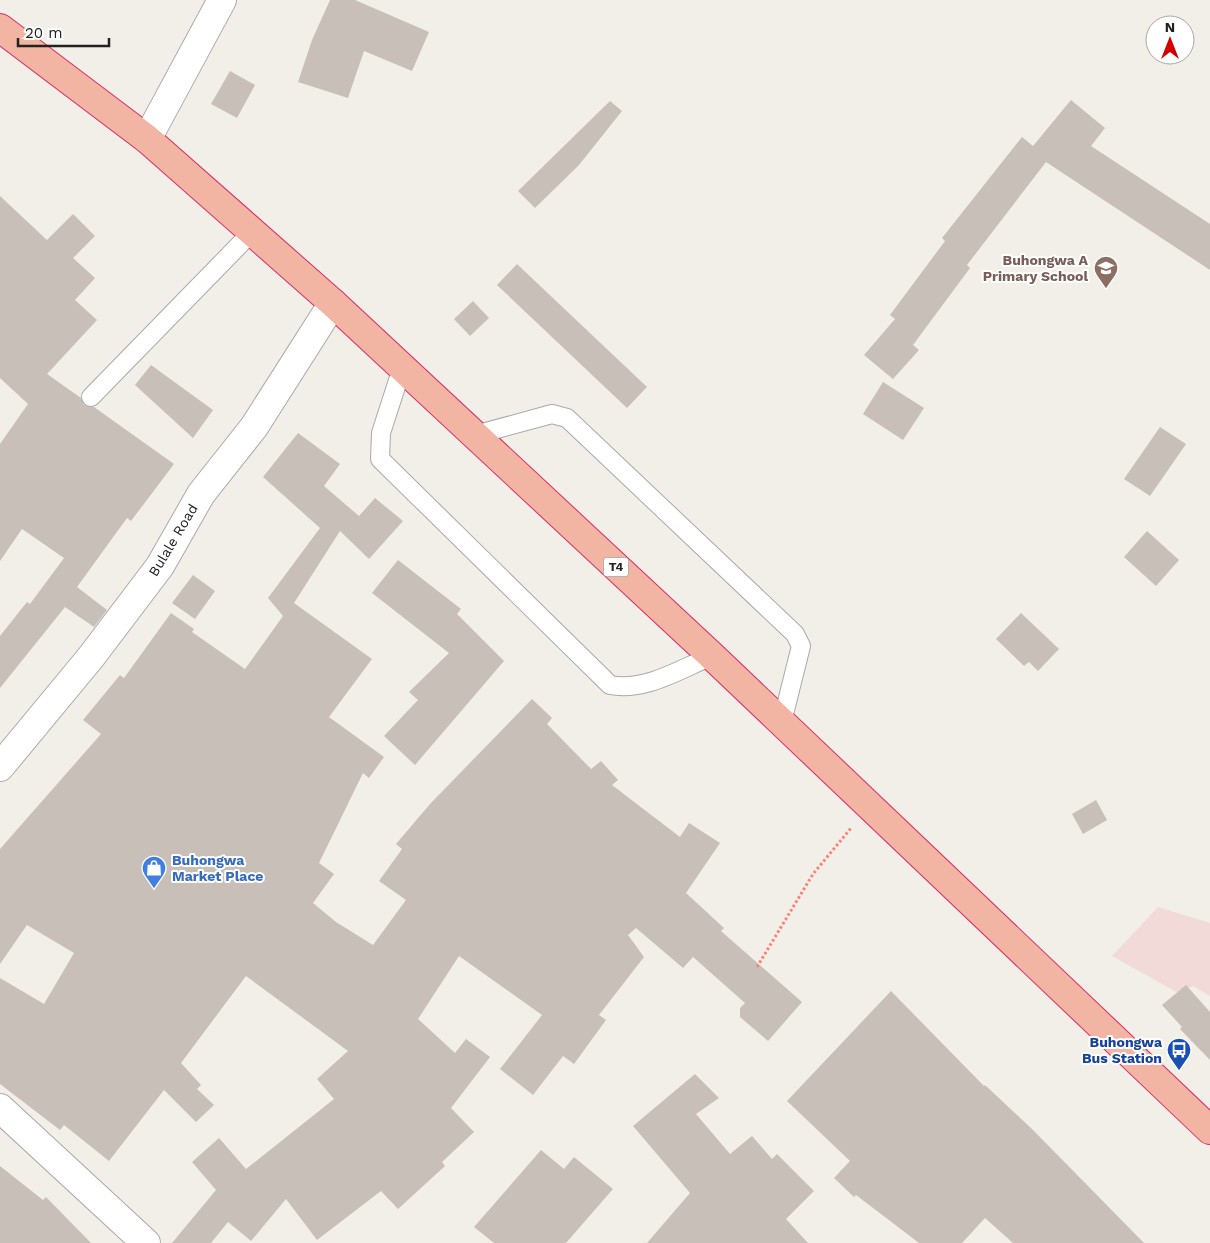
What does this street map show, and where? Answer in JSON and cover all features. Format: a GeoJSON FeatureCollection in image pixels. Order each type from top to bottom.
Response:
{"type":"FeatureCollection","features":[{"type":"Feature","properties":{"kind":"highway","name":"T4"},"geometry":{"type":"LineString","coordinates":[[0,28],[147,139],[333,303],[782,722],[1210,1130]]}},
{"type":"Feature","properties":{"kind":"street"},"geometry":{"type":"LineString","coordinates":[[147,139],[222,0]]}},
{"type":"Feature","properties":{"kind":"street","name":"Bulale Road"},"geometry":{"type":"LineString","coordinates":[[4,755],[91,657],[160,566],[201,494],[254,427],[333,303]]}},
{"type":"Feature","properties":{"kind":"street"},"geometry":{"type":"LineString","coordinates":[[0,1108],[146,1243]]}},
{"type":"Feature","properties":{"kind":"lane"},"geometry":{"type":"LineString","coordinates":[[91,397],[252,232]]}},
{"type":"Feature","properties":{"kind":"lane"},"geometry":{"type":"LineString","coordinates":[[402,368],[381,433],[380,459],[610,685],[623,687],[642,685],[712,656]]}},
{"type":"Feature","properties":{"kind":"lane"},"geometry":{"type":"LineString","coordinates":[[475,435],[552,414],[566,418],[574,424],[795,634],[801,646],[782,722]]}},
{"type":"Feature","properties":{"kind":"path"},"geometry":{"type":"LineString","coordinates":[[757,968],[813,874],[870,806]]}},
{"type":"Feature","properties":{"kind":"shaded area"},"geometry":{"type":"Polygon","coordinates":[[[1158,907],[1210,923],[1210,996],[1193,986],[1178,993],[1112,956],[1158,907]]]}},
{"type":"Feature","properties":{"kind":"building"},"geometry":{"type":"Polygon","coordinates":[[[330,0],[355,0],[429,32],[412,71],[364,51],[348,98],[298,82],[312,40],[330,0]]]}},
{"type":"Feature","properties":{"kind":"building"},"geometry":{"type":"Polygon","coordinates":[[[230,71],[255,85],[237,118],[211,104],[230,71]]]}},
{"type":"Feature","properties":{"kind":"building"},"geometry":{"type":"Polygon","coordinates":[[[1071,100],[1105,128],[1091,146],[1210,224],[1210,270],[1046,162],[967,265],[970,268],[913,345],[919,350],[893,379],[864,355],[895,319],[890,315],[945,241],[942,238],[1022,137],[1033,146],[1071,100]]]}},
{"type":"Feature","properties":{"kind":"building"},"geometry":{"type":"Polygon","coordinates":[[[610,101],[622,111],[579,165],[535,208],[518,191],[610,101]]]}},
{"type":"Feature","properties":{"kind":"building"},"geometry":{"type":"Polygon","coordinates":[[[0,196],[47,240],[73,214],[95,236],[73,258],[95,278],[75,300],[97,320],[47,374],[81,398],[84,405],[94,407],[174,464],[131,521],[127,518],[77,587],[107,610],[94,627],[65,607],[0,688],[0,636],[27,602],[30,604],[64,558],[22,529],[0,561],[0,444],[28,404],[0,378],[0,196]]]}},
{"type":"Feature","properties":{"kind":"building"},"geometry":{"type":"Polygon","coordinates":[[[517,264],[647,387],[627,408],[497,285],[517,264]]]}},
{"type":"Feature","properties":{"kind":"building"},"geometry":{"type":"Polygon","coordinates":[[[473,301],[489,318],[470,336],[454,319],[473,301]]]}},
{"type":"Feature","properties":{"kind":"building"},"geometry":{"type":"Polygon","coordinates":[[[151,365],[213,410],[193,438],[135,385],[151,365]]]}},
{"type":"Feature","properties":{"kind":"building"},"geometry":{"type":"Polygon","coordinates":[[[883,382],[924,408],[903,440],[863,414],[883,382]]]}},
{"type":"Feature","properties":{"kind":"building"},"geometry":{"type":"Polygon","coordinates":[[[1160,427],[1186,444],[1150,496],[1124,479],[1160,427]]]}},
{"type":"Feature","properties":{"kind":"building"},"geometry":{"type":"Polygon","coordinates":[[[298,433],[340,464],[324,486],[359,516],[375,498],[403,521],[369,559],[340,531],[294,603],[372,659],[329,717],[384,757],[369,778],[363,773],[319,863],[334,874],[313,903],[336,922],[373,945],[406,900],[379,881],[402,849],[396,844],[430,804],[532,699],[552,718],[547,724],[591,769],[601,761],[618,780],[612,785],[680,837],[689,823],[720,843],[686,893],[724,928],[721,931],[802,1002],[768,1041],[740,1017],[740,1008],[745,1003],[693,957],[683,968],[636,928],[628,935],[644,957],[599,1015],[606,1020],[574,1064],[563,1056],[533,1095],[500,1069],[542,1015],[459,956],[418,1019],[455,1053],[466,1039],[490,1057],[451,1108],[474,1132],[442,1162],[445,1166],[398,1209],[381,1191],[317,1240],[286,1199],[251,1241],[228,1222],[211,1243],[172,1243],[216,1190],[192,1162],[219,1138],[246,1169],[334,1099],[317,1079],[348,1051],[246,976],[181,1063],[201,1085],[197,1089],[214,1105],[196,1122],[164,1090],[109,1161],[64,1125],[60,1130],[0,1084],[0,978],[44,1004],[74,953],[27,925],[0,964],[0,849],[101,734],[83,720],[120,675],[124,678],[171,613],[194,629],[192,632],[245,669],[283,616],[268,598],[320,528],[263,477],[298,433]]]}},
{"type":"Feature","properties":{"kind":"building"},"geometry":{"type":"Polygon","coordinates":[[[1147,531],[1179,560],[1156,586],[1124,557],[1147,531]]]}},
{"type":"Feature","properties":{"kind":"building"},"geometry":{"type":"Polygon","coordinates":[[[398,560],[461,609],[457,614],[504,661],[415,765],[384,736],[418,700],[409,692],[449,653],[372,593],[398,560]]]}},
{"type":"Feature","properties":{"kind":"building"},"geometry":{"type":"Polygon","coordinates":[[[193,575],[215,591],[195,619],[172,603],[193,575]]]}},
{"type":"Feature","properties":{"kind":"building"},"geometry":{"type":"Polygon","coordinates":[[[1021,613],[1059,649],[1038,671],[1029,662],[1024,666],[996,639],[1021,613]]]}},
{"type":"Feature","properties":{"kind":"building"},"geometry":{"type":"Polygon","coordinates":[[[1096,800],[1107,820],[1083,834],[1072,814],[1096,800]]]}},
{"type":"Feature","properties":{"kind":"building"},"geometry":{"type":"Polygon","coordinates":[[[1186,985],[1210,1012],[1210,1060],[1180,1029],[1182,1027],[1162,1005],[1186,985]]]}},
{"type":"Feature","properties":{"kind":"building"},"geometry":{"type":"Polygon","coordinates":[[[891,991],[984,1086],[1033,1130],[1144,1243],[1013,1243],[985,1218],[962,1243],[919,1243],[856,1195],[854,1197],[834,1178],[850,1161],[787,1101],[891,991]]]}},
{"type":"Feature","properties":{"kind":"building"},"geometry":{"type":"Polygon","coordinates":[[[695,1074],[719,1098],[696,1114],[730,1154],[752,1136],[772,1159],[777,1154],[814,1191],[786,1219],[808,1243],[647,1243],[690,1193],[633,1126],[695,1074]]]}},
{"type":"Feature","properties":{"kind":"building"},"geometry":{"type":"Polygon","coordinates":[[[541,1150],[564,1169],[574,1157],[613,1189],[566,1243],[494,1243],[474,1227],[541,1150]]]}},
{"type":"Feature","properties":{"kind":"building"},"geometry":{"type":"Polygon","coordinates":[[[0,1166],[43,1200],[46,1197],[91,1243],[0,1243],[0,1166]]]}},
{"type":"Feature","properties":{"kind":"place","name":"Buhongwa A Primary School"},"geometry":{"type":"Point","coordinates":[1106,289]}},
{"type":"Feature","properties":{"kind":"place","name":"Buhongwa Market Place"},"geometry":{"type":"Point","coordinates":[154,889]}},
{"type":"Feature","properties":{"kind":"place","name":"Buhongwa Bus Station"},"geometry":{"type":"Point","coordinates":[1179,1071]}}]}
